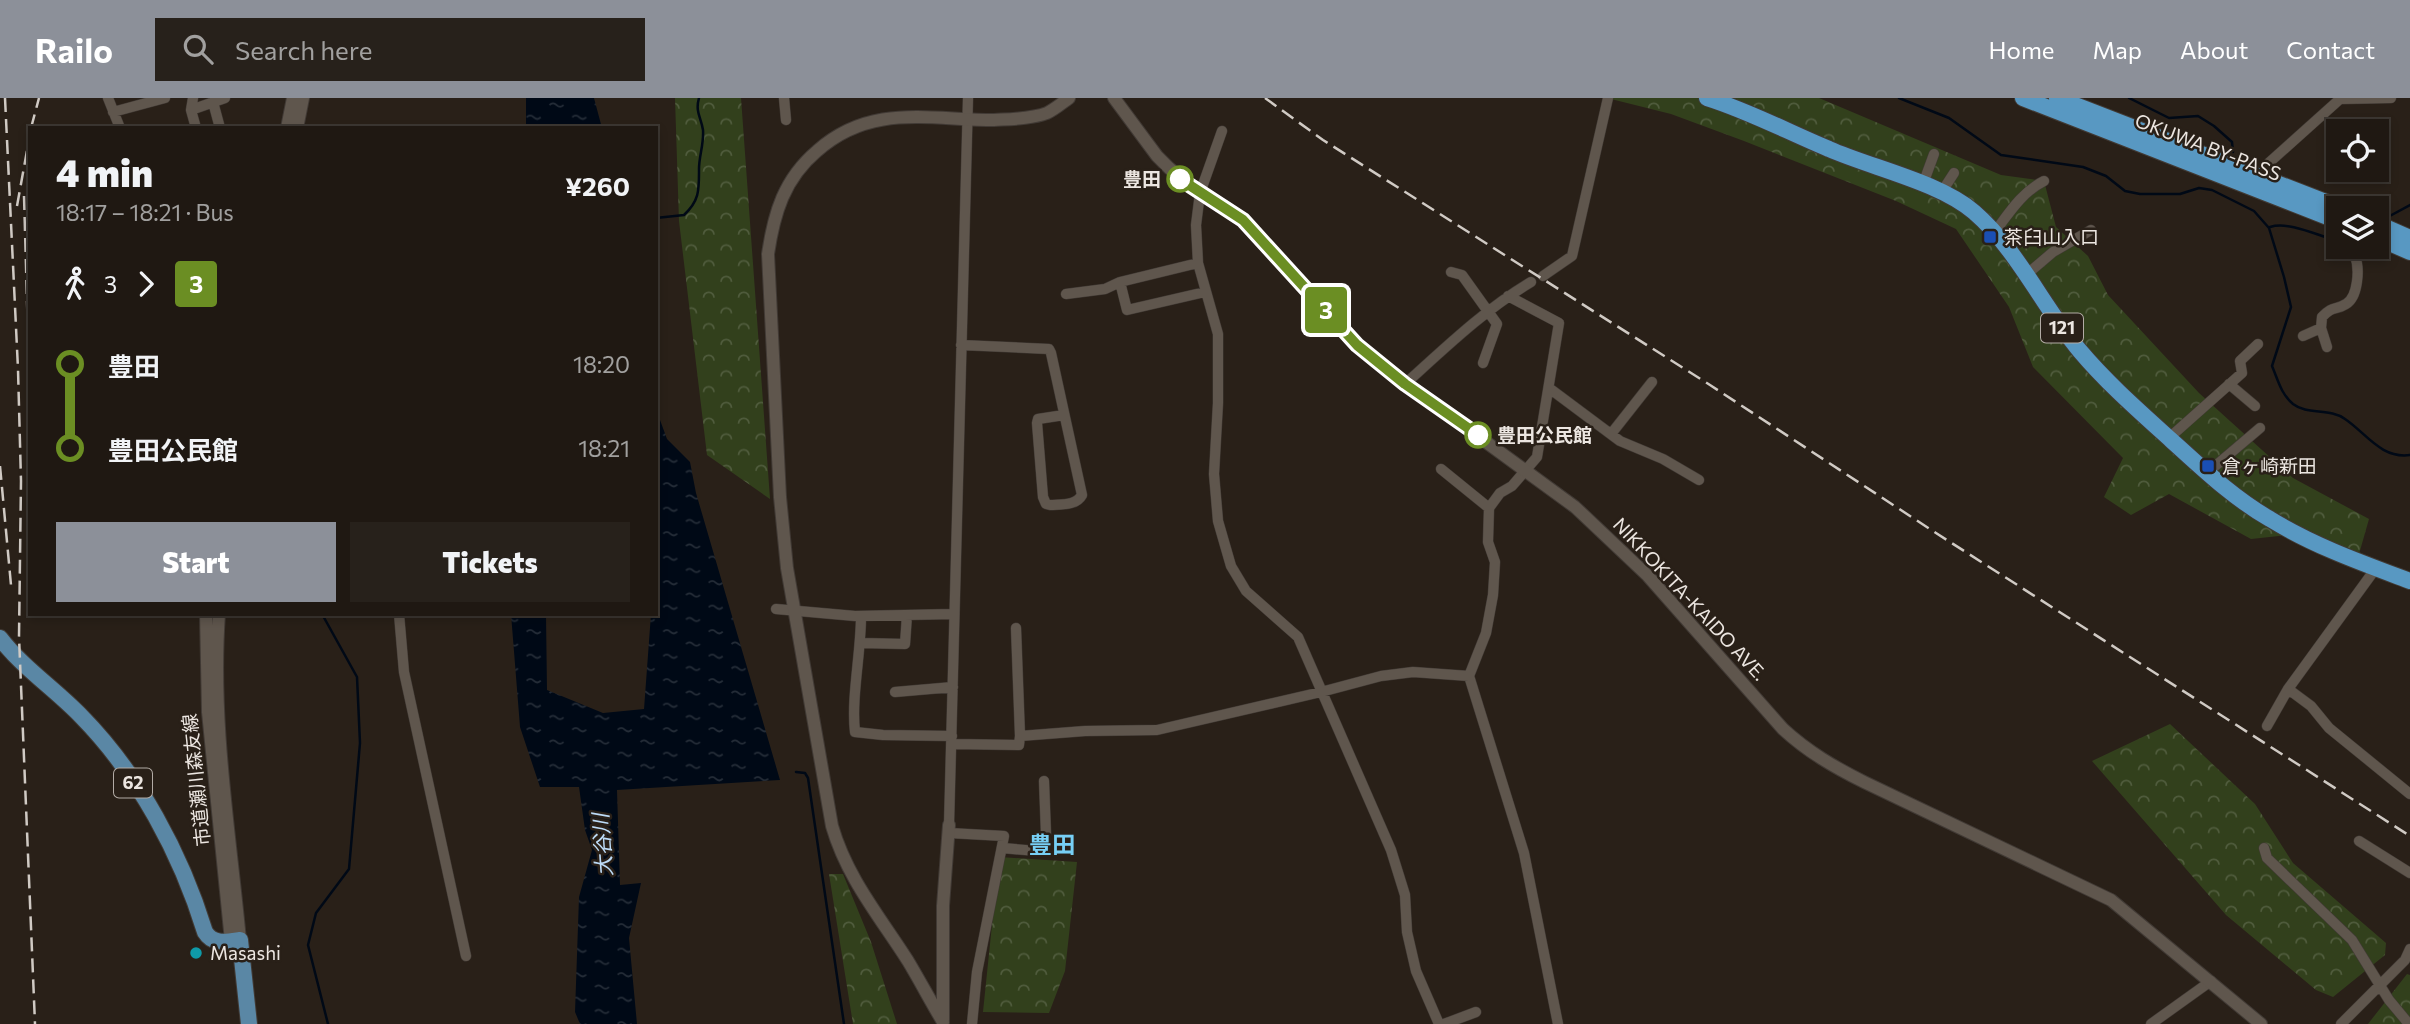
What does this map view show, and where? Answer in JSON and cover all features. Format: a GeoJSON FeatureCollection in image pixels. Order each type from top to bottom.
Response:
{"type":"FeatureCollection","features":[{"type":"Feature","properties":{"kind":"highway","name":"121"},"geometry":{"type":"LineString","coordinates":[[1707,98],[1748,113],[1830,150],[1923,184],[1972,210],[1994,233],[2055,320],[2081,352],[2115,388],[2242,502],[2268,519],[2323,547],[2410,581]]}},
{"type":"Feature","properties":{"kind":"highway","name":"OKUWA BY-PASS"},"geometry":{"type":"LineString","coordinates":[[2023,98],[2326,203]]}},
{"type":"Feature","properties":{"kind":"highway","name":"OKUWA BY-PASS"},"geometry":{"type":"LineString","coordinates":[[2057,98],[2251,179],[2326,214]]}},
{"type":"Feature","properties":{"kind":"highway"},"geometry":{"type":"LineString","coordinates":[[2389,229],[2410,238]]}},
{"type":"Feature","properties":{"kind":"highway"},"geometry":{"type":"LineString","coordinates":[[2389,243],[2410,252]]}},
{"type":"Feature","properties":{"kind":"main road","name":"62"},"geometry":{"type":"LineString","coordinates":[[0,638],[15,656],[81,715],[117,757],[166,836],[190,887],[205,932],[213,941],[236,941]]}},
{"type":"Feature","properties":{"kind":"main road"},"geometry":{"type":"LineString","coordinates":[[236,941],[240,1024]]}},
{"type":"Feature","properties":{"kind":"main road"},"geometry":{"type":"LineString","coordinates":[[236,941],[249,1024]]}},
{"type":"Feature","properties":{"kind":"street"},"geometry":{"type":"LineString","coordinates":[[108,98],[119,126]]}},
{"type":"Feature","properties":{"kind":"street"},"geometry":{"type":"LineString","coordinates":[[113,112],[166,98]]}},
{"type":"Feature","properties":{"kind":"street"},"geometry":{"type":"LineString","coordinates":[[193,98],[191,110],[195,126]]}},
{"type":"Feature","properties":{"kind":"street"},"geometry":{"type":"LineString","coordinates":[[191,110],[225,98]]}},
{"type":"Feature","properties":{"kind":"street"},"geometry":{"type":"LineString","coordinates":[[287,126],[293,98]]}},
{"type":"Feature","properties":{"kind":"street"},"geometry":{"type":"LineString","coordinates":[[297,126],[303,98]]}},
{"type":"Feature","properties":{"kind":"street"},"geometry":{"type":"LineString","coordinates":[[784,98],[786,120]]}},
{"type":"Feature","properties":{"kind":"street"},"geometry":{"type":"LineString","coordinates":[[943,1023],[943,906],[952,740],[968,98]]}},
{"type":"Feature","properties":{"kind":"street"},"geometry":{"type":"LineString","coordinates":[[943,1023],[907,961],[865,899],[837,844],[820,765],[787,568],[780,497],[768,254],[773,220],[795,172],[826,142],[843,132],[862,123],[898,117],[1027,117],[1047,113],[1069,98]]}},
{"type":"Feature","properties":{"kind":"street","name":"NIKKOKITA-KAIDO AVE."},"geometry":{"type":"LineString","coordinates":[[1114,98],[1157,156],[1180,179],[1243,220],[1357,345],[1405,384],[1575,507],[1648,576],[1783,729],[1806,750],[1864,782],[2111,900],[2261,1024]]}},
{"type":"Feature","properties":{"kind":"street"},"geometry":{"type":"LineString","coordinates":[[1543,276],[1572,256],[1608,98]]}},
{"type":"Feature","properties":{"kind":"street"},"geometry":{"type":"LineString","coordinates":[[2251,179],[2340,99],[2391,98]]}},
{"type":"Feature","properties":{"kind":"street"},"geometry":{"type":"LineString","coordinates":[[213,102],[219,126]]}},
{"type":"Feature","properties":{"kind":"street"},"geometry":{"type":"LineString","coordinates":[[1222,131],[1200,193],[1196,225],[1198,263],[1218,334],[1219,403],[1214,474],[1218,521],[1226,550],[1231,566],[1246,591],[1298,637],[1391,850],[1405,895],[1407,932],[1416,971],[1442,1024],[1476,1012]]}},
{"type":"Feature","properties":{"kind":"street"},"geometry":{"type":"LineString","coordinates":[[1923,184],[1934,154]]}},
{"type":"Feature","properties":{"kind":"street"},"geometry":{"type":"LineString","coordinates":[[1941,192],[1954,173]]}},
{"type":"Feature","properties":{"kind":"street"},"geometry":{"type":"LineString","coordinates":[[1994,233],[2019,200],[2032,187],[2044,181]]}},
{"type":"Feature","properties":{"kind":"street"},"geometry":{"type":"LineString","coordinates":[[2026,275],[2053,252],[2091,230]]}},
{"type":"Feature","properties":{"kind":"street"},"geometry":{"type":"LineString","coordinates":[[2327,346],[2321,328],[2322,317],[2330,309],[2346,304],[2354,296],[2357,275],[2355,259]]}},
{"type":"Feature","properties":{"kind":"street"},"geometry":{"type":"LineString","coordinates":[[1066,294],[1105,289],[1120,282],[1198,263]]}},
{"type":"Feature","properties":{"kind":"street"},"geometry":{"type":"LineString","coordinates":[[1451,272],[1462,275],[1497,324],[1483,363]]}},
{"type":"Feature","properties":{"kind":"street"},"geometry":{"type":"LineString","coordinates":[[1120,282],[1127,310],[1205,292]]}},
{"type":"Feature","properties":{"kind":"street"},"geometry":{"type":"LineString","coordinates":[[1405,384],[1464,330],[1531,282]]}},
{"type":"Feature","properties":{"kind":"street"},"geometry":{"type":"LineString","coordinates":[[1508,296],[1559,323],[1537,457],[1512,486],[1500,493],[1489,508],[1488,542],[1495,562],[1493,595],[1486,633],[1469,676],[1524,853],[1558,1024]]}},
{"type":"Feature","properties":{"kind":"street"},"geometry":{"type":"LineString","coordinates":[[2303,336],[2321,328]]}},
{"type":"Feature","properties":{"kind":"street"},"geometry":{"type":"LineString","coordinates":[[2169,438],[2242,373],[2240,361],[2258,344]]}},
{"type":"Feature","properties":{"kind":"street"},"geometry":{"type":"LineString","coordinates":[[961,345],[1049,349],[1064,415],[1082,495],[1077,502],[1049,505],[1043,497],[1037,423],[1038,419],[1064,415]]}},
{"type":"Feature","properties":{"kind":"street"},"geometry":{"type":"LineString","coordinates":[[1611,434],[1652,382]]}},
{"type":"Feature","properties":{"kind":"street"},"geometry":{"type":"LineString","coordinates":[[2229,384],[2255,406]]}},
{"type":"Feature","properties":{"kind":"street"},"geometry":{"type":"LineString","coordinates":[[1549,388],[1620,441],[1664,459],[1699,480]]}},
{"type":"Feature","properties":{"kind":"street"},"geometry":{"type":"LineString","coordinates":[[2207,472],[2260,428]]}},
{"type":"Feature","properties":{"kind":"street"},"geometry":{"type":"LineString","coordinates":[[1441,469],[1489,508]]}},
{"type":"Feature","properties":{"kind":"street"},"geometry":{"type":"LineString","coordinates":[[2267,726],[2288,689],[2376,568]]}},
{"type":"Feature","properties":{"kind":"street"},"geometry":{"type":"LineString","coordinates":[[776,609],[861,616],[954,614]]}},
{"type":"Feature","properties":{"kind":"street"},"geometry":{"type":"LineString","coordinates":[[861,643],[905,644],[907,615]]}},
{"type":"Feature","properties":{"kind":"street","name":"市道瀬川森友線"},"geometry":{"type":"LineString","coordinates":[[206,616],[208,712],[236,941]]}},
{"type":"Feature","properties":{"kind":"street","name":"市道瀬川森友線"},"geometry":{"type":"LineString","coordinates":[[219,616],[217,650],[220,738],[236,941]]}},
{"type":"Feature","properties":{"kind":"street"},"geometry":{"type":"LineString","coordinates":[[399,616],[404,672],[466,956]]}},
{"type":"Feature","properties":{"kind":"street"},"geometry":{"type":"LineString","coordinates":[[861,616],[853,720],[855,732],[1019,745],[1016,628]]}},
{"type":"Feature","properties":{"kind":"street"},"geometry":{"type":"LineString","coordinates":[[1020,736],[1085,731],[1157,730],[1397,673],[1469,676]]}},
{"type":"Feature","properties":{"kind":"street"},"geometry":{"type":"LineString","coordinates":[[895,692],[953,687]]}},
{"type":"Feature","properties":{"kind":"street"},"geometry":{"type":"LineString","coordinates":[[2288,689],[2311,706],[2329,728],[2410,794]]}},
{"type":"Feature","properties":{"kind":"street"},"geometry":{"type":"LineString","coordinates":[[1002,848],[1037,851],[1046,834],[1044,781]]}},
{"type":"Feature","properties":{"kind":"street"},"geometry":{"type":"LineString","coordinates":[[949,829],[1004,836],[977,972],[972,1024]]}},
{"type":"Feature","properties":{"kind":"street"},"geometry":{"type":"LineString","coordinates":[[2359,841],[2410,873]]}},
{"type":"Feature","properties":{"kind":"street"},"geometry":{"type":"LineString","coordinates":[[2264,848],[2267,858],[2353,940],[2389,1000],[2409,1024]]}},
{"type":"Feature","properties":{"kind":"street"},"geometry":{"type":"LineString","coordinates":[[2341,1024],[2404,960],[2410,949]]}},
{"type":"Feature","properties":{"kind":"street"},"geometry":{"type":"LineString","coordinates":[[2151,1024],[2211,981]]}},
{"type":"Feature","properties":{"kind":"green space"},"geometry":{"type":"Polygon","coordinates":[[[675,98],[741,98],[770,499],[707,455],[679,221],[675,98]]]}},
{"type":"Feature","properties":{"kind":"green space"},"geometry":{"type":"Polygon","coordinates":[[[1607,98],[1819,98],[2001,175],[2044,181],[2056,227],[2088,256],[2108,295],[2199,393],[2293,478],[2369,519],[2357,561],[2296,534],[2251,539],[2169,494],[2131,515],[2104,497],[2123,458],[2033,367],[2009,307],[1956,229],[1896,201],[1744,141],[1671,114],[1607,98]]]}},
{"type":"Feature","properties":{"kind":"green space"},"geometry":{"type":"Polygon","coordinates":[[[2170,724],[2255,804],[2293,863],[2386,943],[2385,955],[2333,997],[2316,990],[2226,915],[2092,761],[2170,724]]]}},
{"type":"Feature","properties":{"kind":"green space"},"geometry":{"type":"Polygon","coordinates":[[[999,857],[1077,862],[1065,971],[1049,1013],[983,1012],[999,857]]]}},
{"type":"Feature","properties":{"kind":"green space"},"geometry":{"type":"Polygon","coordinates":[[[829,874],[843,874],[871,942],[897,1024],[853,1024],[829,874]]]}},
{"type":"Feature","properties":{"kind":"green space"},"geometry":{"type":"Polygon","coordinates":[[[2407,974],[2410,975],[2410,1024],[2368,1024],[2407,974]]]}},
{"type":"Feature","properties":{"kind":"water"},"geometry":{"type":"Polygon","coordinates":[[[526,98],[594,98],[601,126],[526,126],[526,98]]]}},
{"type":"Feature","properties":{"kind":"water","name":"大谷川"},"geometry":{"type":"Polygon","coordinates":[[[658,414],[667,439],[690,462],[696,493],[780,780],[617,790],[620,885],[641,883],[629,938],[637,1024],[580,1024],[575,1012],[579,897],[592,850],[585,830],[579,787],[540,787],[520,727],[511,616],[546,616],[547,690],[603,713],[644,709],[651,616],[658,616],[658,414]]]}},
{"type":"Feature","properties":{"kind":"waterway"},"geometry":{"type":"LineString","coordinates":[[658,218],[684,215],[696,199],[703,135],[698,111],[699,98]]}},
{"type":"Feature","properties":{"kind":"waterway"},"geometry":{"type":"LineString","coordinates":[[1899,98],[1949,118],[2001,155],[2083,167],[2106,176],[2125,191],[2140,194],[2180,194],[2199,188],[2212,190],[2254,211],[2269,228],[2291,307],[2272,366],[2286,396],[2299,407],[2345,419],[2382,449],[2410,455]]}},
{"type":"Feature","properties":{"kind":"waterway"},"geometry":{"type":"LineString","coordinates":[[2129,98],[2169,118],[2198,116],[2232,142],[2233,152]]}},
{"type":"Feature","properties":{"kind":"waterway"},"geometry":{"type":"LineString","coordinates":[[2389,216],[2410,205]]}},
{"type":"Feature","properties":{"kind":"waterway"},"geometry":{"type":"LineString","coordinates":[[2270,227],[2295,227],[2326,237]]}},
{"type":"Feature","properties":{"kind":"waterway"},"geometry":{"type":"LineString","coordinates":[[323,616],[357,677],[360,743],[349,869],[316,913],[308,945],[328,1024]]}},
{"type":"Feature","properties":{"kind":"waterway"},"geometry":{"type":"LineString","coordinates":[[796,772],[805,773],[808,778],[844,1024]]}},
{"type":"Feature","properties":{"kind":"railway"},"geometry":{"type":"LineString","coordinates":[[5,98],[18,369],[21,481],[19,637],[35,1024]]}},
{"type":"Feature","properties":{"kind":"railway"},"geometry":{"type":"LineString","coordinates":[[32,126],[39,98]]}},
{"type":"Feature","properties":{"kind":"railway"},"geometry":{"type":"LineString","coordinates":[[1265,98],[1323,140],[1710,385],[2410,836]]}},
{"type":"Feature","properties":{"kind":"railway"},"geometry":{"type":"LineString","coordinates":[[17,206],[28,145]]}},
{"type":"Feature","properties":{"kind":"railway"},"geometry":{"type":"LineString","coordinates":[[24,196],[28,335]]}},
{"type":"Feature","properties":{"kind":"railway"},"geometry":{"type":"LineString","coordinates":[[0,466],[11,585]]}},
{"type":"Feature","properties":{"kind":"bus line","name":"3"},"geometry":{"type":"LineString","coordinates":[[1180,179],[1243,220],[1357,345],[1375,361],[1478,435]]}},
{"type":"Feature","properties":{"kind":"place","name":"豊田"},"geometry":{"type":"Point","coordinates":[1180,179]}},
{"type":"Feature","properties":{"kind":"place","name":"茶臼山入口"},"geometry":{"type":"Point","coordinates":[1990,237]}},
{"type":"Feature","properties":{"kind":"place","name":"豊田公民館"},"geometry":{"type":"Point","coordinates":[1478,435]}},
{"type":"Feature","properties":{"kind":"place","name":"倉ヶ崎新田"},"geometry":{"type":"Point","coordinates":[2208,466]}},
{"type":"Feature","properties":{"kind":"place","name":"Masashi"},"geometry":{"type":"Point","coordinates":[196,953]}},
{"type":"Feature","properties":{"kind":"district","name":"豊田"},"geometry":{"type":"Point","coordinates":[1052,845]}}]}
